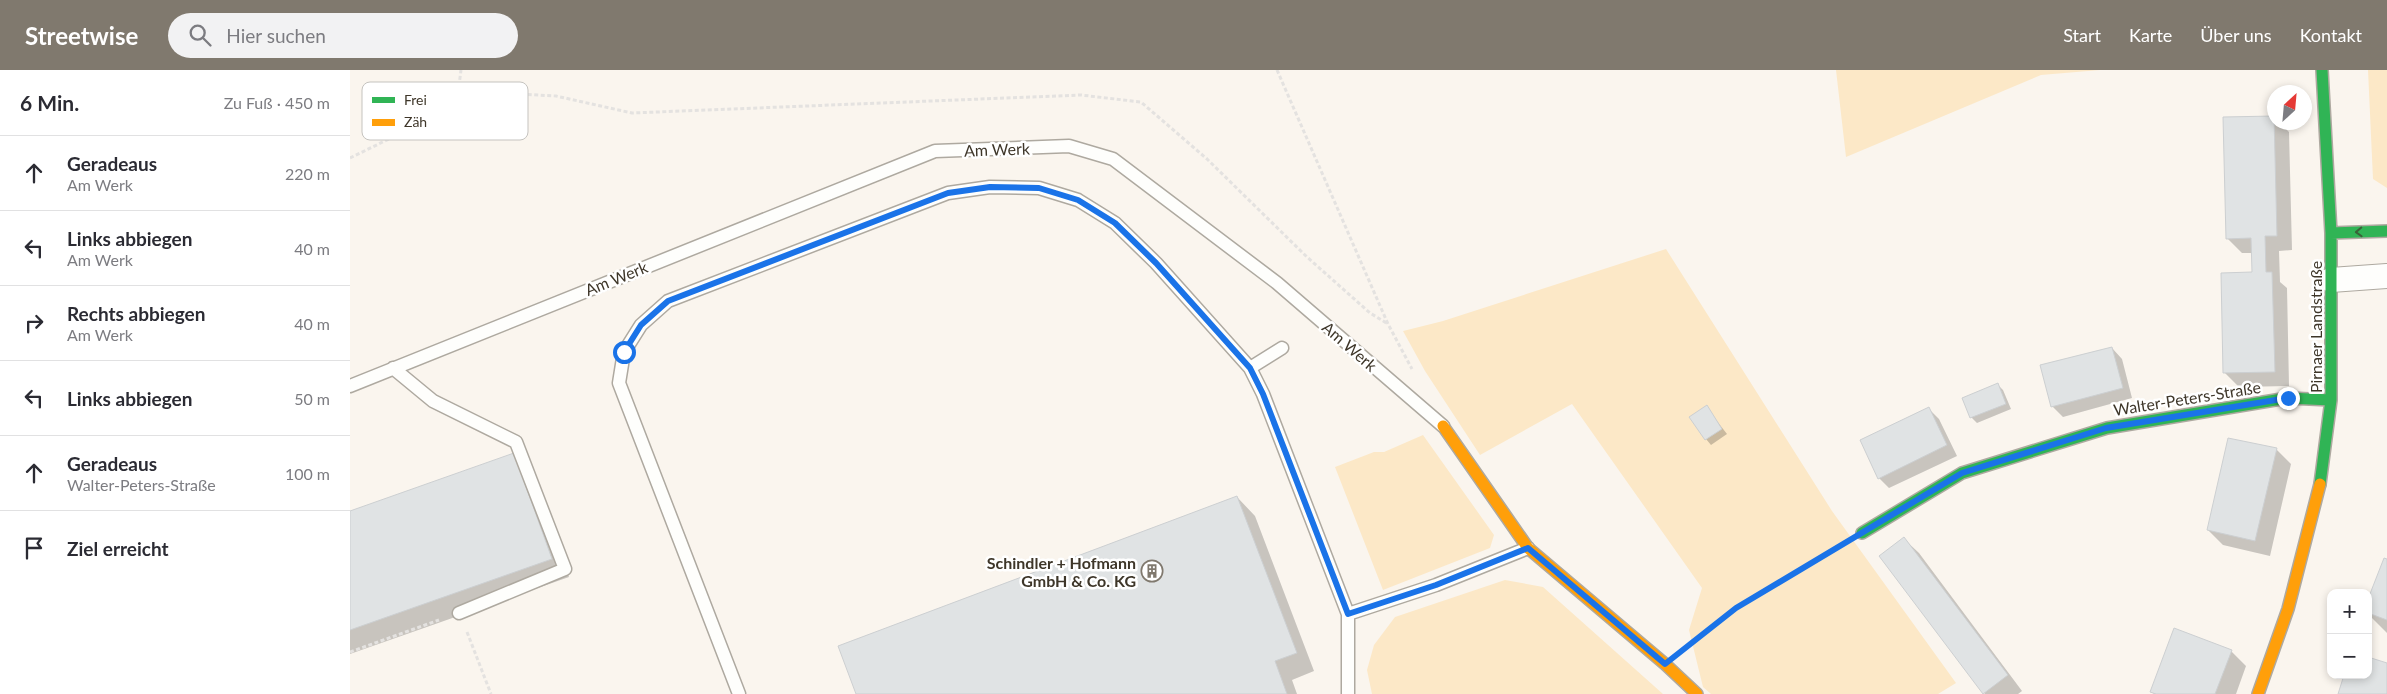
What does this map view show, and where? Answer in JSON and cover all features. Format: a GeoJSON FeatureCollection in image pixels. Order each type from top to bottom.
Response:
{"type":"FeatureCollection","features":[{"type":"Feature","properties":{"kind":"street","name":"Pirnaer Landstraße"},"geometry":{"type":"LineString","coordinates":[[2258,694],[2288,609],[2320,494],[2331,400],[2331,233],[2322,70]]}},
{"type":"Feature","properties":{"kind":"street"},"geometry":{"type":"LineString","coordinates":[[2331,233],[2387,231]]}},
{"type":"Feature","properties":{"kind":"street"},"geometry":{"type":"LineString","coordinates":[[2331,280],[2387,276]]}},
{"type":"Feature","properties":{"kind":"street","name":"Walter-Peters-Straße"},"geometry":{"type":"LineString","coordinates":[[1862,532],[1962,473],[2106,428],[2288,398],[2331,400]]}},
{"type":"Feature","properties":{"kind":"street","name":"Am Werk"},"geometry":{"type":"LineString","coordinates":[[1443,426],[1528,548],[1665,664],[1697,694]]}},
{"type":"Feature","properties":{"kind":"lane","name":"Am Werk"},"geometry":{"type":"LineString","coordinates":[[350,386],[936,151],[1069,146],[1113,159],[1277,284],[1443,426]]}},
{"type":"Feature","properties":{"kind":"lane"},"geometry":{"type":"LineString","coordinates":[[739,694],[619,383],[624,352],[641,325],[668,301],[948,193],[990,187],[1039,188],[1078,200],[1115,223],[1156,263],[1250,368],[1263,394],[1348,614],[1348,694]]}},
{"type":"Feature","properties":{"kind":"lane"},"geometry":{"type":"LineString","coordinates":[[1250,368],[1282,348]]}},
{"type":"Feature","properties":{"kind":"lane"},"geometry":{"type":"LineString","coordinates":[[393,368],[433,401],[516,442],[566,569],[459,613]]}},
{"type":"Feature","properties":{"kind":"lane"},"geometry":{"type":"LineString","coordinates":[[1348,614],[1436,585],[1528,548]]}},
{"type":"Feature","properties":{"kind":"path"},"geometry":{"type":"LineString","coordinates":[[1277,70],[1388,324],[1416,375]]}},
{"type":"Feature","properties":{"kind":"path"},"geometry":{"type":"LineString","coordinates":[[350,158],[387,140]]}},
{"type":"Feature","properties":{"kind":"path"},"geometry":{"type":"LineString","coordinates":[[1665,664],[1736,608],[1862,532]]}},
{"type":"Feature","properties":{"kind":"path"},"geometry":{"type":"LineString","coordinates":[[350,652],[459,613],[491,694]]}},
{"type":"Feature","properties":{"kind":"shaded area"},"geometry":{"type":"Polygon","coordinates":[[[1836,70],[2100,70],[2041,75],[1846,157],[1836,70]]]}},
{"type":"Feature","properties":{"kind":"shaded area"},"geometry":{"type":"Polygon","coordinates":[[[2368,70],[2387,70],[2387,188],[2373,179],[2368,70]]]}},
{"type":"Feature","properties":{"kind":"shaded area"},"geometry":{"type":"Polygon","coordinates":[[[1666,249],[1832,511],[1956,683],[1938,694],[1711,694],[1703,687],[1689,630],[1702,588],[1572,404],[1480,455],[1425,371],[1403,331],[1443,321],[1666,249]]]}},
{"type":"Feature","properties":{"kind":"shaded area"},"geometry":{"type":"Polygon","coordinates":[[[1423,435],[1494,535],[1490,548],[1383,590],[1335,467],[1374,452],[1384,452],[1423,435]]]}},
{"type":"Feature","properties":{"kind":"shaded area"},"geometry":{"type":"Polygon","coordinates":[[[1505,580],[1543,587],[1663,694],[1372,694],[1367,670],[1374,645],[1395,617],[1505,580]]]}},
{"type":"Feature","properties":{"kind":"building"},"geometry":{"type":"Polygon","coordinates":[[[2267,116],[2267,130],[2274,130],[2277,236],[2265,236],[2266,272],[2272,272],[2275,372],[2223,373],[2221,273],[2252,272],[2251,238],[2226,239],[2223,117],[2267,116]]]}},
{"type":"Feature","properties":{"kind":"building"},"geometry":{"type":"Polygon","coordinates":[[[2112,347],[2123,388],[2051,407],[2040,365],[2112,347]]]}},
{"type":"Feature","properties":{"kind":"building"},"geometry":{"type":"Polygon","coordinates":[[[1998,383],[2006,404],[1970,418],[1962,398],[1998,383]]]}},
{"type":"Feature","properties":{"kind":"building"},"geometry":{"type":"Polygon","coordinates":[[[1707,405],[1722,429],[1705,440],[1689,417],[1707,405]]]}},
{"type":"Feature","properties":{"kind":"building"},"geometry":{"type":"Polygon","coordinates":[[[1929,407],[1947,445],[1878,479],[1860,440],[1929,407]]]}},
{"type":"Feature","properties":{"kind":"building"},"geometry":{"type":"Polygon","coordinates":[[[2228,438],[2277,448],[2255,541],[2207,530],[2228,438]]]}},
{"type":"Feature","properties":{"kind":"building"},"geometry":{"type":"Polygon","coordinates":[[[514,453],[552,559],[350,630],[350,511],[514,453]]]}},
{"type":"Feature","properties":{"kind":"building","name":"Schindler + Hofmann GmbH & Co. KG"},"geometry":{"type":"Polygon","coordinates":[[[1237,496],[1297,653],[1275,661],[1287,694],[856,694],[838,646],[1237,496]]]}},
{"type":"Feature","properties":{"kind":"building"},"geometry":{"type":"Polygon","coordinates":[[[1904,537],[2008,675],[1983,694],[1879,556],[1904,537]]]}},
{"type":"Feature","properties":{"kind":"building"},"geometry":{"type":"Polygon","coordinates":[[[2384,558],[2387,559],[2387,620],[2372,614],[2372,589],[2384,558]]]}},
{"type":"Feature","properties":{"kind":"building"},"geometry":{"type":"Polygon","coordinates":[[[2174,628],[2232,650],[2215,694],[2156,694],[2150,692],[2174,628]]]}},
{"type":"Feature","properties":{"kind":"building"},"geometry":{"type":"Polygon","coordinates":[[[2372,658],[2387,663],[2387,694],[2338,694],[2343,679],[2372,679],[2372,658]]]}},
{"type":"Feature","properties":{"kind":"traffic: fast"},"geometry":{"type":"LineString","coordinates":[[2320,484],[2331,400],[2331,233],[2322,70]]}},
{"type":"Feature","properties":{"kind":"traffic: fast"},"geometry":{"type":"LineString","coordinates":[[2331,233],[2387,231]]}},
{"type":"Feature","properties":{"kind":"traffic: fast"},"geometry":{"type":"LineString","coordinates":[[1862,533],[1962,473],[2107,428],[2288,398],[2331,400]]}},
{"type":"Feature","properties":{"kind":"traffic: slow"},"geometry":{"type":"LineString","coordinates":[[1443,426],[1528,548],[1665,664],[1697,694]]}},
{"type":"Feature","properties":{"kind":"traffic: slow"},"geometry":{"type":"LineString","coordinates":[[2258,694],[2288,609],[2320,484]]}},
{"type":"Feature","properties":{"kind":"place","name":"Schindler + Hofmann GmbH & Co. KG"},"geometry":{"type":"Point","coordinates":[1152,571]}},
{"type":"Feature","properties":{"kind":"route"},"geometry":{"type":"LineString","coordinates":[[624,352],[641,325],[668,301],[948,193],[990,187],[1039,188],[1078,200],[1115,223],[1156,263],[1250,368],[1263,394],[1348,614],[1436,585],[1528,548],[1665,664],[1736,608],[1962,473],[2106,428],[2288,398]]}}]}
